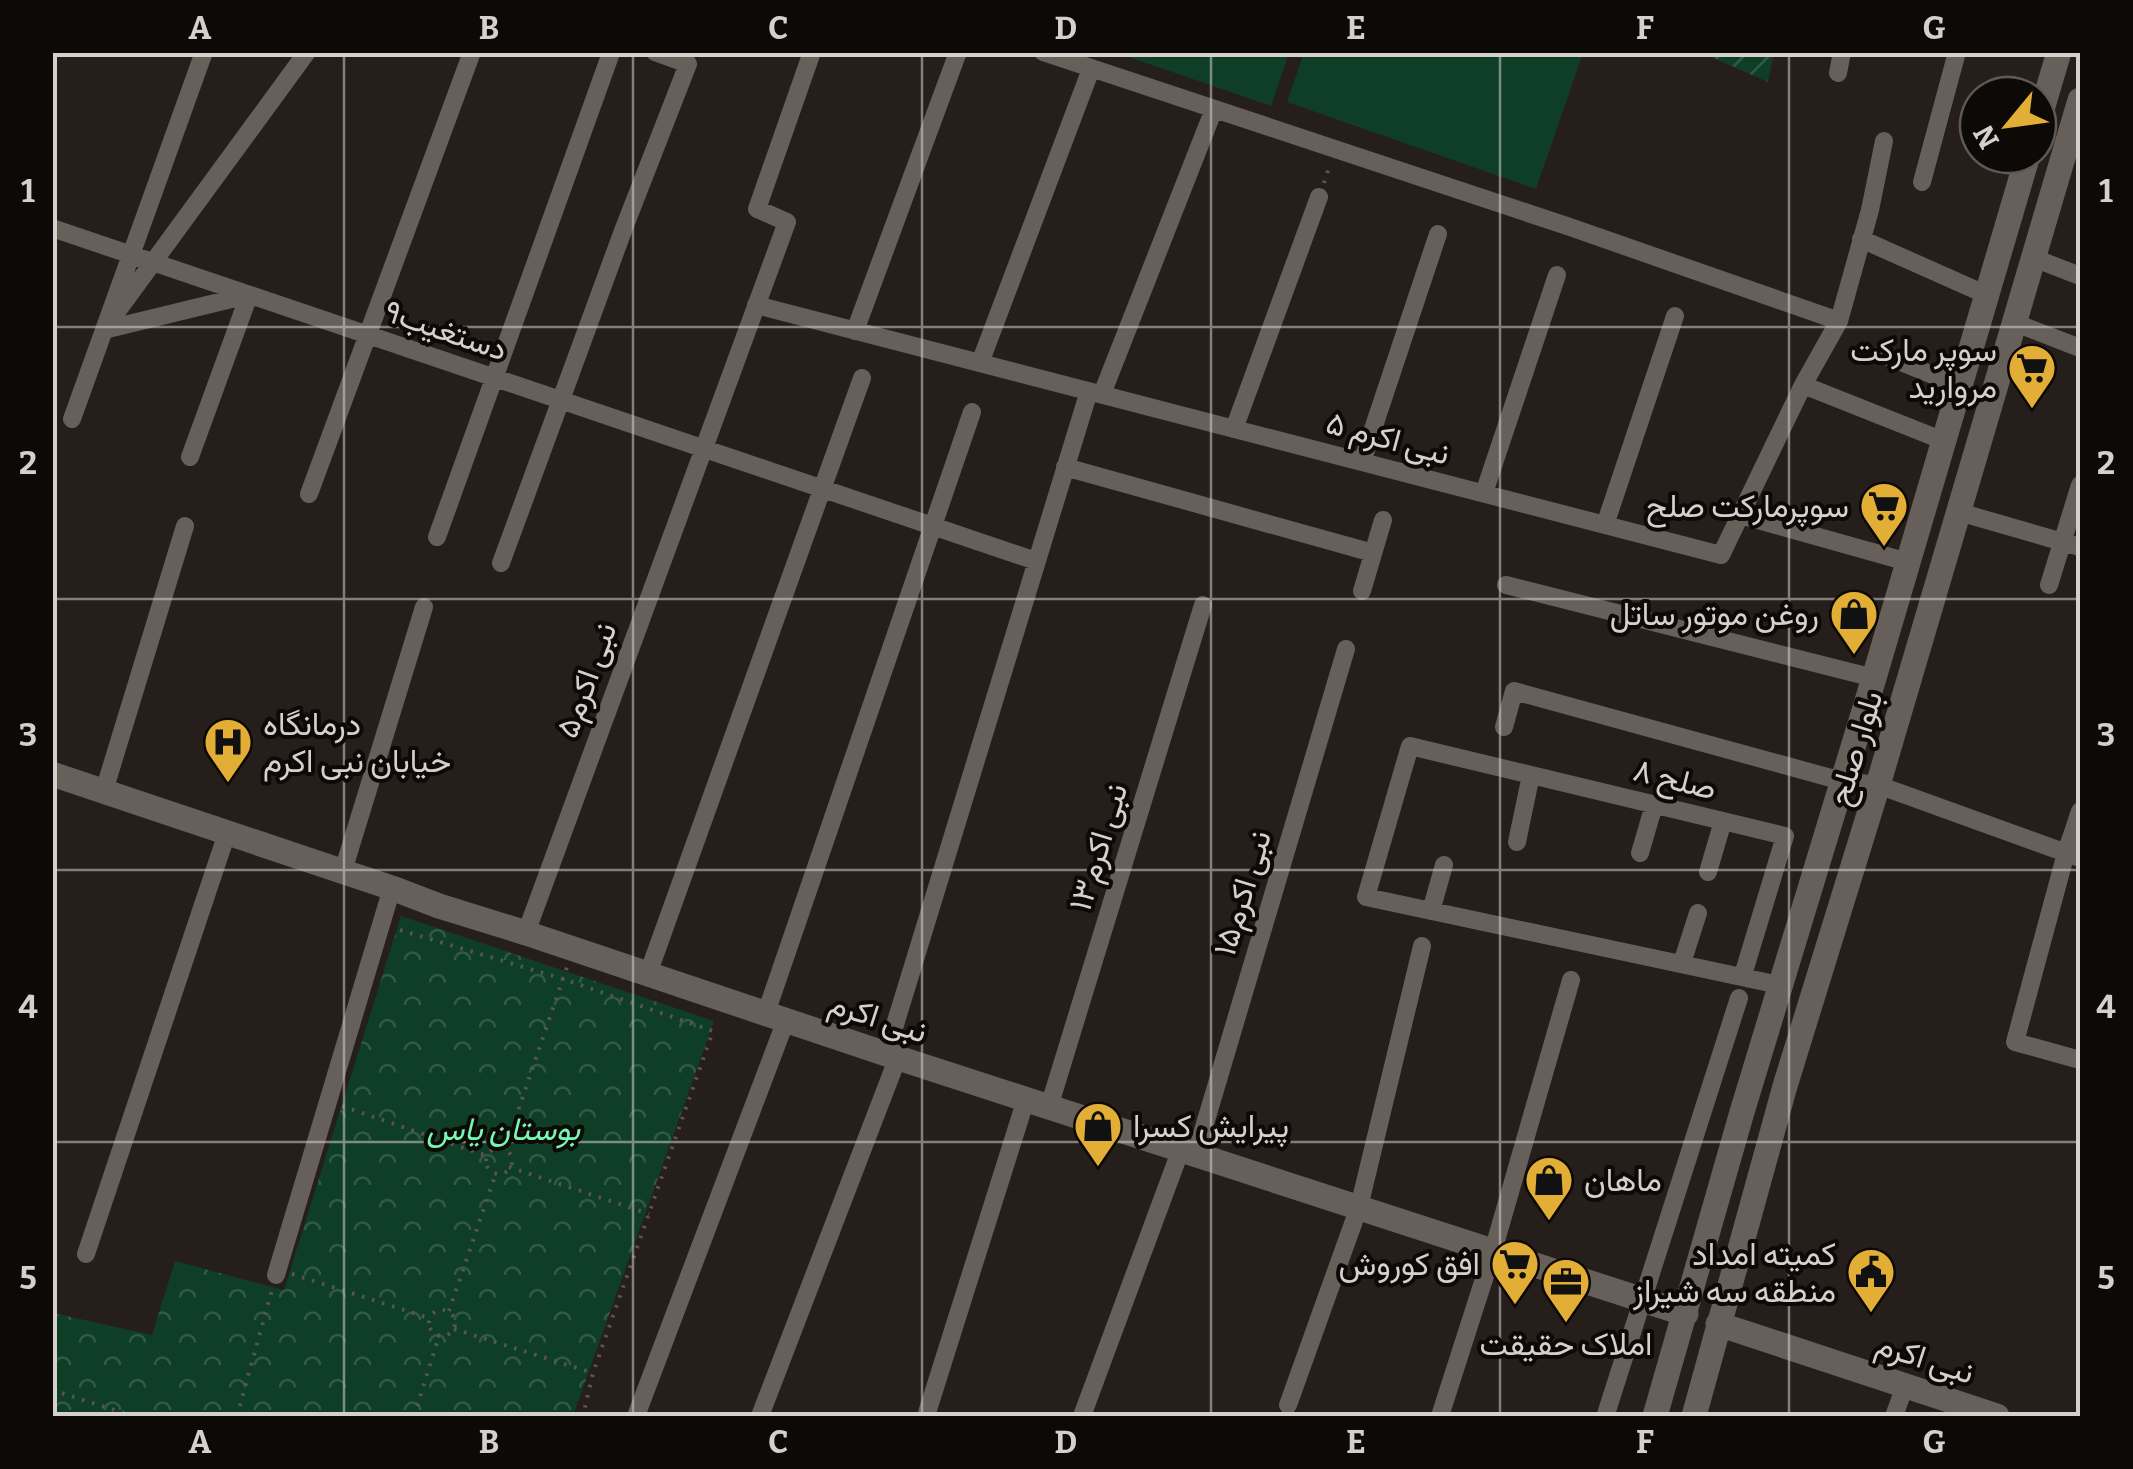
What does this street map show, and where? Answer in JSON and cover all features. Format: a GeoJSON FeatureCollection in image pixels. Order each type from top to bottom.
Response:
{"type":"FeatureCollection","features":[{"type":"Feature","properties":{"kind":"main road","name":"بلوار صلح"},"geometry":{"type":"LineString","coordinates":[[1694,1416],[1786,1086],[2080,100]]}},
{"type":"Feature","properties":{"kind":"main road","name":"بلوار صلح"},"geometry":{"type":"LineString","coordinates":[[1655,1416],[1779,985],[2022,175]]}},
{"type":"Feature","properties":{"kind":"main road","name":"نبی اکرم"},"geometry":{"type":"LineString","coordinates":[[52,774],[438,906],[1686,1314]]}},
{"type":"Feature","properties":{"kind":"main road","name":"نبی اکرم"},"geometry":{"type":"LineString","coordinates":[[1718,1324],[1997,1416]]}},
{"type":"Feature","properties":{"kind":"street"},"geometry":{"type":"LineString","coordinates":[[72,419],[204,52]]}},
{"type":"Feature","properties":{"kind":"street"},"geometry":{"type":"LineString","coordinates":[[104,330],[307,52]]}},
{"type":"Feature","properties":{"kind":"street"},"geometry":{"type":"LineString","coordinates":[[309,494],[472,52]]}},
{"type":"Feature","properties":{"kind":"street"},"geometry":{"type":"LineString","coordinates":[[437,537],[611,52]]}},
{"type":"Feature","properties":{"kind":"street"},"geometry":{"type":"LineString","coordinates":[[501,563],[688,64],[654,52]]}},
{"type":"Feature","properties":{"kind":"street"},"geometry":{"type":"LineString","coordinates":[[702,448],[787,222],[756,209],[812,52]]}},
{"type":"Feature","properties":{"kind":"street"},"geometry":{"type":"LineString","coordinates":[[855,330],[958,52]]}},
{"type":"Feature","properties":{"kind":"street"},"geometry":{"type":"LineString","coordinates":[[1838,73],[1842,52]]}},
{"type":"Feature","properties":{"kind":"street"},"geometry":{"type":"LineString","coordinates":[[1922,182],[1957,52]]}},
{"type":"Feature","properties":{"kind":"street"},"geometry":{"type":"LineString","coordinates":[[1049,54],[1839,321]]}},
{"type":"Feature","properties":{"kind":"street"},"geometry":{"type":"LineString","coordinates":[[980,363],[1091,69]]}},
{"type":"Feature","properties":{"kind":"street"},"geometry":{"type":"LineString","coordinates":[[760,1416],[892,1056],[1065,468],[1214,108]]}},
{"type":"Feature","properties":{"kind":"street","name":"نبی اکرم ۵"},"geometry":{"type":"LineString","coordinates":[[756,305],[1721,555],[1803,384],[1839,321],[1870,210],[1884,141]]}},
{"type":"Feature","properties":{"kind":"street"},"geometry":{"type":"LineString","coordinates":[[1234,428],[1320,198]]}},
{"type":"Feature","properties":{"kind":"street","name":"دستغیب۹"},"geometry":{"type":"LineString","coordinates":[[52,228],[932,526]]}},
{"type":"Feature","properties":{"kind":"street"},"geometry":{"type":"LineString","coordinates":[[1362,462],[1438,234]]}},
{"type":"Feature","properties":{"kind":"street"},"geometry":{"type":"LineString","coordinates":[[1861,239],[1987,294]]}},
{"type":"Feature","properties":{"kind":"street"},"geometry":{"type":"LineString","coordinates":[[2034,258],[2080,276]]}},
{"type":"Feature","properties":{"kind":"street"},"geometry":{"type":"LineString","coordinates":[[1484,494],[1558,275]]}},
{"type":"Feature","properties":{"kind":"street"},"geometry":{"type":"LineString","coordinates":[[104,330],[249,295]]}},
{"type":"Feature","properties":{"kind":"street"},"geometry":{"type":"LineString","coordinates":[[190,457],[249,295]]}},
{"type":"Feature","properties":{"kind":"street"},"geometry":{"type":"LineString","coordinates":[[1605,524],[1675,316]]}},
{"type":"Feature","properties":{"kind":"street"},"geometry":{"type":"LineString","coordinates":[[2014,322],[2080,348]]}},
{"type":"Feature","properties":{"kind":"street"},"geometry":{"type":"LineString","coordinates":[[1881,354],[1960,386]]}},
{"type":"Feature","properties":{"kind":"street"},"geometry":{"type":"LineString","coordinates":[[648,974],[862,378]]}},
{"type":"Feature","properties":{"kind":"street"},"geometry":{"type":"LineString","coordinates":[[1803,384],[1944,441]]}},
{"type":"Feature","properties":{"kind":"street"},"geometry":{"type":"LineString","coordinates":[[636,1416],[776,1017],[972,412]]}},
{"type":"Feature","properties":{"kind":"street","name":"نبی اکرم۵"},"geometry":{"type":"LineString","coordinates":[[526,933],[702,448]]}},
{"type":"Feature","properties":{"kind":"street"},"geometry":{"type":"LineString","coordinates":[[1065,468],[1373,553]]}},
{"type":"Feature","properties":{"kind":"street"},"geometry":{"type":"LineString","coordinates":[[2049,584],[2071,545],[2080,485]]}},
{"type":"Feature","properties":{"kind":"street"},"geometry":{"type":"LineString","coordinates":[[1959,512],[2071,545]]}},
{"type":"Feature","properties":{"kind":"street"},"geometry":{"type":"LineString","coordinates":[[1740,514],[1908,562]]}},
{"type":"Feature","properties":{"kind":"street"},"geometry":{"type":"LineString","coordinates":[[1362,590],[1383,520]]}},
{"type":"Feature","properties":{"kind":"street"},"geometry":{"type":"LineString","coordinates":[[104,792],[184,526]]}},
{"type":"Feature","properties":{"kind":"street"},"geometry":{"type":"LineString","coordinates":[[932,526],[1036,561]]}},
{"type":"Feature","properties":{"kind":"street"},"geometry":{"type":"LineString","coordinates":[[1506,585],[1874,678]]}},
{"type":"Feature","properties":{"kind":"street","name":"نبی اکرم۱۳"},"geometry":{"type":"LineString","coordinates":[[926,1416],[1038,1103],[1203,605]]}},
{"type":"Feature","properties":{"kind":"street"},"geometry":{"type":"LineString","coordinates":[[343,872],[424,607]]}},
{"type":"Feature","properties":{"kind":"street","name":"نبی اکرم۱۵"},"geometry":{"type":"LineString","coordinates":[[1082,1416],[1188,1152],[1346,649]]}},
{"type":"Feature","properties":{"kind":"street"},"geometry":{"type":"LineString","coordinates":[[1504,727],[1514,691],[1842,781],[1878,785],[2073,856]]}},
{"type":"Feature","properties":{"kind":"street","name":"۸ صلح"},"geometry":{"type":"LineString","coordinates":[[1431,911],[1366,898],[1410,746],[1784,836],[1744,976]]}},
{"type":"Feature","properties":{"kind":"street"},"geometry":{"type":"LineString","coordinates":[[1517,842],[1530,774]]}},
{"type":"Feature","properties":{"kind":"street"},"geometry":{"type":"LineString","coordinates":[[1640,852],[1654,804]]}},
{"type":"Feature","properties":{"kind":"street"},"geometry":{"type":"LineString","coordinates":[[2080,811],[2073,856],[2015,1042],[2080,1060]]}},
{"type":"Feature","properties":{"kind":"street"},"geometry":{"type":"LineString","coordinates":[[1708,872],[1722,822]]}},
{"type":"Feature","properties":{"kind":"street"},"geometry":{"type":"LineString","coordinates":[[86,1254],[228,833]]}},
{"type":"Feature","properties":{"kind":"street"},"geometry":{"type":"LineString","coordinates":[[1444,865],[1431,911],[1779,985]]}},
{"type":"Feature","properties":{"kind":"street"},"geometry":{"type":"LineString","coordinates":[[277,1272],[392,888]]}},
{"type":"Feature","properties":{"kind":"street"},"geometry":{"type":"LineString","coordinates":[[1682,963],[1698,913]]}},
{"type":"Feature","properties":{"kind":"street"},"geometry":{"type":"LineString","coordinates":[[1288,1405],[1359,1207],[1422,946]]}},
{"type":"Feature","properties":{"kind":"street"},"geometry":{"type":"LineString","coordinates":[[1440,1416],[1493,1251],[1571,980]]}},
{"type":"Feature","properties":{"kind":"street"},"geometry":{"type":"LineString","coordinates":[[1606,1414],[1739,998]]}},
{"type":"Feature","properties":{"kind":"street"},"geometry":{"type":"LineString","coordinates":[[1894,1416],[1905,1386]]}},
{"type":"Feature","properties":{"kind":"path"},"geometry":{"type":"LineString","coordinates":[[1320,198],[1335,149]]}},
{"type":"Feature","properties":{"kind":"path"},"geometry":{"type":"LineString","coordinates":[[381,925],[562,979],[714,1031],[593,1373],[583,1416]]}},
{"type":"Feature","properties":{"kind":"path"},"geometry":{"type":"LineString","coordinates":[[505,1149],[573,949]]}},
{"type":"Feature","properties":{"kind":"path"},"geometry":{"type":"LineString","coordinates":[[328,1102],[487,1156]]}},
{"type":"Feature","properties":{"kind":"path"},"geometry":{"type":"LineString","coordinates":[[505,1149],[512,1159],[504,1173],[496,1173],[487,1164],[487,1156],[493,1150],[505,1149]]}},
{"type":"Feature","properties":{"kind":"path"},"geometry":{"type":"LineString","coordinates":[[508,1167],[649,1214]]}},
{"type":"Feature","properties":{"kind":"path"},"geometry":{"type":"LineString","coordinates":[[448,1311],[496,1173]]}},
{"type":"Feature","properties":{"kind":"path"},"geometry":{"type":"LineString","coordinates":[[237,1416],[277,1272],[429,1318]]}},
{"type":"Feature","properties":{"kind":"path"},"geometry":{"type":"LineString","coordinates":[[435,1311],[448,1311],[456,1321],[454,1330],[439,1336],[431,1331],[429,1318],[435,1311]]}},
{"type":"Feature","properties":{"kind":"path"},"geometry":{"type":"LineString","coordinates":[[454,1330],[593,1373]]}},
{"type":"Feature","properties":{"kind":"path"},"geometry":{"type":"LineString","coordinates":[[414,1416],[439,1336]]}},
{"type":"Feature","properties":{"kind":"path"},"geometry":{"type":"LineString","coordinates":[[52,1390],[133,1416]]}},
{"type":"Feature","properties":{"kind":"green space"},"geometry":{"type":"Polygon","coordinates":[[[1304,52],[1583,53],[1536,189],[1287,102],[1304,52]]]}},
{"type":"Feature","properties":{"kind":"green space"},"geometry":{"type":"Polygon","coordinates":[[[1117,53],[1289,53],[1271,106],[1117,53]]]}},
{"type":"Feature","properties":{"kind":"green space"},"geometry":{"type":"Polygon","coordinates":[[[1702,53],[1774,53],[1768,82],[1702,53]]]}},
{"type":"Feature","properties":{"kind":"green space","name":"بوستان یاس"},"geometry":{"type":"Polygon","coordinates":[[[401,916],[714,1021],[573,1416],[53,1416],[53,1313],[152,1335],[175,1261],[284,1290],[401,916]]]}},
{"type":"Feature","properties":{"kind":"place","name":"سوپر مارکت مروارید"},"geometry":{"type":"Point","coordinates":[2032,410]}},
{"type":"Feature","properties":{"kind":"place","name":"سوپرمارکت صلح"},"geometry":{"type":"Point","coordinates":[1884,548]}},
{"type":"Feature","properties":{"kind":"place","name":"روغن موتور ساتل"},"geometry":{"type":"Point","coordinates":[1854,656]}},
{"type":"Feature","properties":{"kind":"place","name":"درمانگاه خیابان نبی اکرم"},"geometry":{"type":"Point","coordinates":[228,784]}},
{"type":"Feature","properties":{"kind":"place","name":"پیرایش کسرا"},"geometry":{"type":"Point","coordinates":[1098,1168]}},
{"type":"Feature","properties":{"kind":"place","name":"ماهان"},"geometry":{"type":"Point","coordinates":[1549,1222]}},
{"type":"Feature","properties":{"kind":"place","name":"افق کوروش"},"geometry":{"type":"Point","coordinates":[1515,1306]}},
{"type":"Feature","properties":{"kind":"place","name":"کمیته امداد منطقه سه شیراز"},"geometry":{"type":"Point","coordinates":[1871,1314]}},
{"type":"Feature","properties":{"kind":"place","name":"املاک حقیقت"},"geometry":{"type":"Point","coordinates":[1566,1324]}}]}
